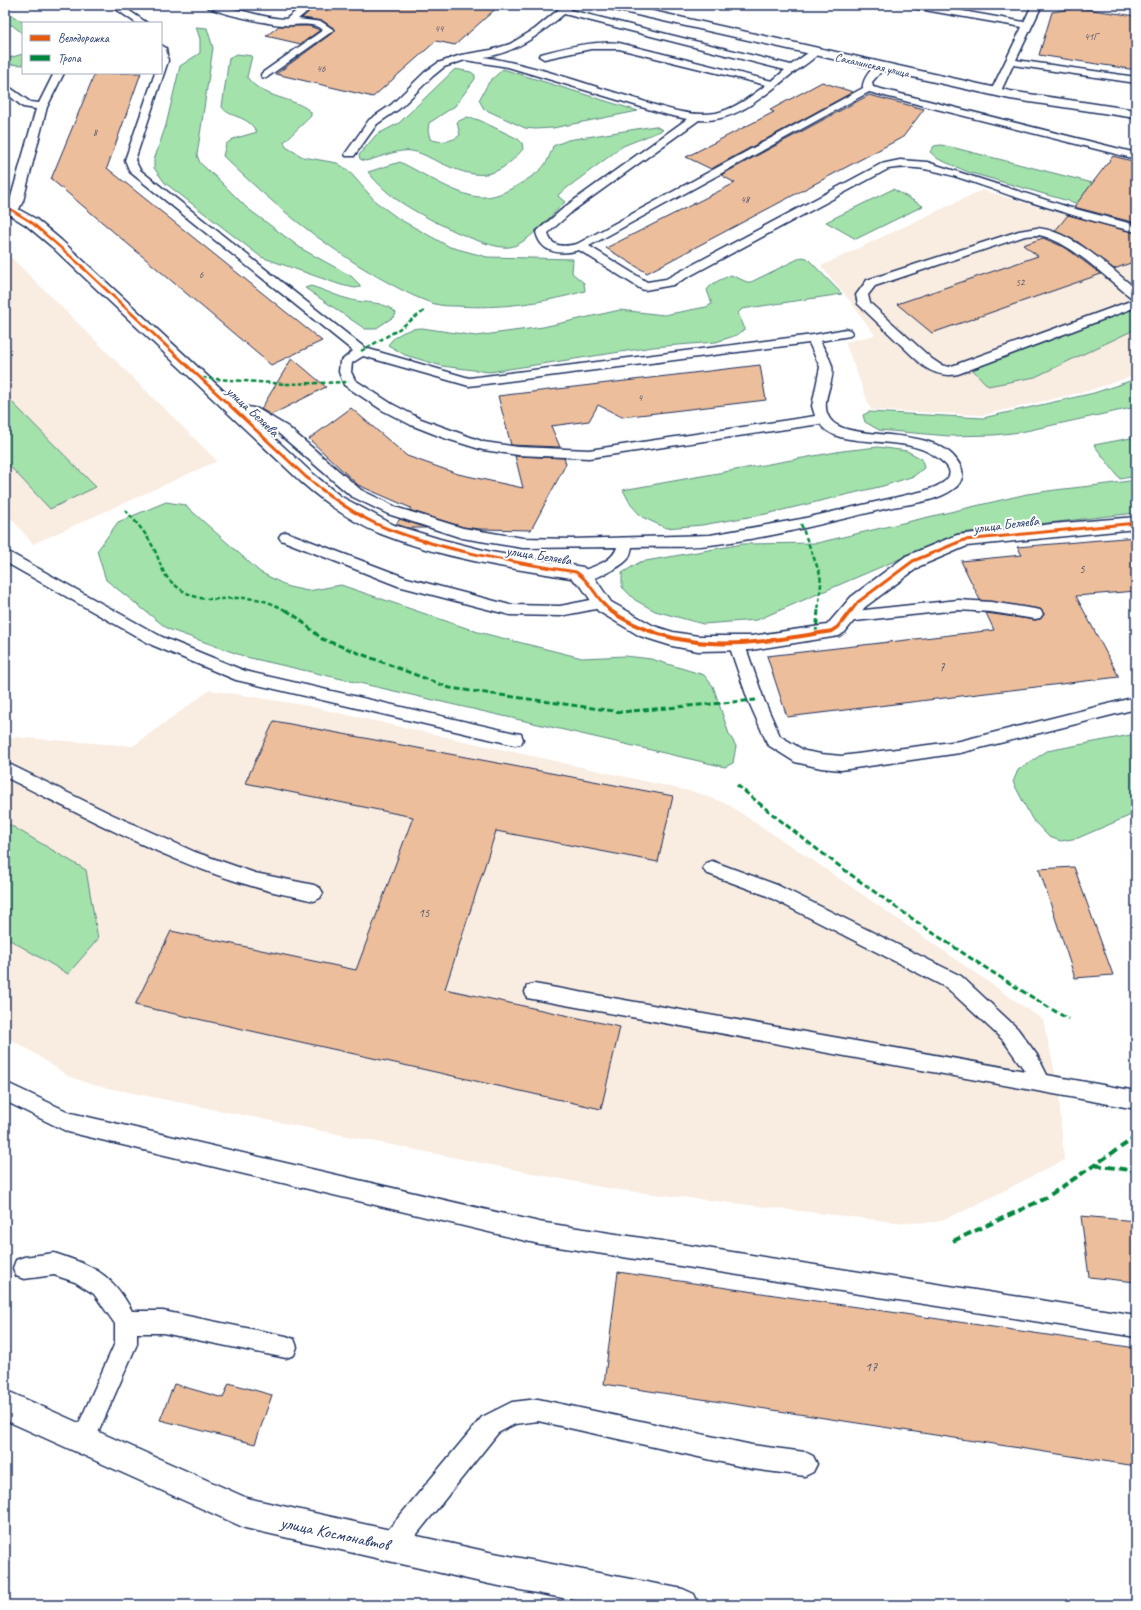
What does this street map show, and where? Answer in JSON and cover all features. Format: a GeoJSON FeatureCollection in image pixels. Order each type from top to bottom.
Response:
{"type":"FeatureCollection","features":[{"type":"Feature","properties":{"kind":"street","name":"Сахалинская улица"},"geometry":{"type":"LineString","coordinates":[[610,5],[996,92],[1136,114]]}},
{"type":"Feature","properties":{"kind":"street","name":"улица Беляева"},"geometry":{"type":"LineString","coordinates":[[9,209],[31,222],[56,243],[306,477],[334,500],[387,529],[437,546],[491,559],[576,572],[584,576],[601,603],[623,619],[671,639],[706,645],[737,645],[832,631],[838,627],[858,602],[913,561],[964,540],[1052,530],[1136,523]]}},
{"type":"Feature","properties":{"kind":"street","name":"улица Космонавтов"},"geometry":{"type":"LineString","coordinates":[[5,1405],[245,1513],[489,1568],[683,1605]]}},
{"type":"Feature","properties":{"kind":"lane"},"geometry":{"type":"LineString","coordinates":[[115,5],[140,22]]}},
{"type":"Feature","properties":{"kind":"lane"},"geometry":{"type":"LineString","coordinates":[[210,5],[288,22],[300,21],[326,27],[329,30],[266,74]]}},
{"type":"Feature","properties":{"kind":"lane"},"geometry":{"type":"LineString","coordinates":[[288,22],[310,5]]}},
{"type":"Feature","properties":{"kind":"lane"},"geometry":{"type":"LineString","coordinates":[[913,5],[1027,25]]}},
{"type":"Feature","properties":{"kind":"lane"},"geometry":{"type":"LineString","coordinates":[[996,92],[1037,5]]}},
{"type":"Feature","properties":{"kind":"lane"},"geometry":{"type":"LineString","coordinates":[[350,154],[373,122],[394,107],[429,74],[441,65],[464,58],[493,53],[514,46],[538,31],[566,8],[793,69]]}},
{"type":"Feature","properties":{"kind":"lane"},"geometry":{"type":"LineString","coordinates":[[544,56],[582,47],[600,45],[619,46],[773,84]]}},
{"type":"Feature","properties":{"kind":"lane"},"geometry":{"type":"LineString","coordinates":[[464,58],[509,64],[672,113],[695,118],[718,116],[744,107],[815,52]]}},
{"type":"Feature","properties":{"kind":"lane"},"geometry":{"type":"LineString","coordinates":[[162,54],[162,66]]}},
{"type":"Feature","properties":{"kind":"lane"},"geometry":{"type":"LineString","coordinates":[[1010,62],[1136,80]]}},
{"type":"Feature","properties":{"kind":"lane"},"geometry":{"type":"LineString","coordinates":[[868,89],[867,82],[880,67]]}},
{"type":"Feature","properties":{"kind":"lane"},"geometry":{"type":"LineString","coordinates":[[9,209],[18,201],[42,107],[58,74]]}},
{"type":"Feature","properties":{"kind":"lane"},"geometry":{"type":"LineString","coordinates":[[160,74],[130,160],[134,172],[361,351],[469,382],[813,339],[846,333]]}},
{"type":"Feature","properties":{"kind":"lane"},"geometry":{"type":"LineString","coordinates":[[5,87],[27,105],[42,107]]}},
{"type":"Feature","properties":{"kind":"lane"},"geometry":{"type":"LineString","coordinates":[[695,118],[570,208],[542,232],[543,240],[550,248],[568,250],[581,246],[868,89],[1136,156]]}},
{"type":"Feature","properties":{"kind":"lane"},"geometry":{"type":"LineString","coordinates":[[581,246],[645,286],[656,286],[669,282],[885,166],[900,162],[927,165],[1064,209],[1136,229]]}},
{"type":"Feature","properties":{"kind":"lane"},"geometry":{"type":"LineString","coordinates":[[1136,295],[1065,242],[1045,233],[1034,232],[1023,233],[871,283],[862,294],[864,304],[936,369],[946,372],[1136,303]]}},
{"type":"Feature","properties":{"kind":"lane"},"geometry":{"type":"LineString","coordinates":[[233,408],[253,412],[283,430],[356,493],[393,511],[462,533],[523,543],[572,544],[710,540],[793,525],[926,495],[944,490],[952,483],[956,474],[954,466],[939,451],[910,442],[848,434],[832,428],[823,419],[819,406],[826,367],[813,339]]}},
{"type":"Feature","properties":{"kind":"lane"},"geometry":{"type":"LineString","coordinates":[[361,351],[346,362],[345,372],[349,382],[387,407],[416,422],[483,446],[518,451],[589,454],[823,419]]}},
{"type":"Feature","properties":{"kind":"lane"},"geometry":{"type":"LineString","coordinates":[[286,537],[403,582],[510,610],[560,611],[601,603]]}},
{"type":"Feature","properties":{"kind":"lane"},"geometry":{"type":"LineString","coordinates":[[584,576],[608,566],[622,556],[626,542]]}},
{"type":"Feature","properties":{"kind":"lane"},"geometry":{"type":"LineString","coordinates":[[6,555],[157,641],[242,676],[515,739]]}},
{"type":"Feature","properties":{"kind":"lane"},"geometry":{"type":"LineString","coordinates":[[846,617],[958,605],[972,605],[1035,614]]}},
{"type":"Feature","properties":{"kind":"lane"},"geometry":{"type":"LineString","coordinates":[[737,645],[756,700],[774,740],[801,757],[821,761],[841,763],[960,747],[1136,703]]}},
{"type":"Feature","properties":{"kind":"lane"},"geometry":{"type":"LineString","coordinates":[[5,769],[189,857],[255,880],[314,893]]}},
{"type":"Feature","properties":{"kind":"lane"},"geometry":{"type":"LineString","coordinates":[[712,868],[771,890],[954,982],[1010,1034],[1030,1061],[1042,1083]]}},
{"type":"Feature","properties":{"kind":"lane"},"geometry":{"type":"LineString","coordinates":[[534,992],[1136,1100]]}},
{"type":"Feature","properties":{"kind":"lane"},"geometry":{"type":"LineString","coordinates":[[5,1091],[68,1122],[539,1233],[1136,1326]]}},
{"type":"Feature","properties":{"kind":"lane"},"geometry":{"type":"LineString","coordinates":[[24,1268],[54,1264],[81,1274],[102,1286],[118,1306],[126,1322],[126,1344],[83,1441]]}},
{"type":"Feature","properties":{"kind":"lane"},"geometry":{"type":"LineString","coordinates":[[126,1322],[163,1322],[286,1347]]}},
{"type":"Feature","properties":{"kind":"lane"},"geometry":{"type":"LineString","coordinates":[[392,1545],[490,1425],[512,1413],[538,1410],[752,1457],[805,1464]]}},
{"type":"Feature","properties":{"kind":"shaded area"},"geometry":{"type":"Polygon","coordinates":[[[982,190],[1136,236],[1136,375],[1091,390],[983,415],[871,410],[845,342],[875,335],[821,266],[982,190]]]}},
{"type":"Feature","properties":{"kind":"shaded area"},"geometry":{"type":"Polygon","coordinates":[[[5,252],[217,461],[33,544],[5,511],[5,252]]]}},
{"type":"Feature","properties":{"kind":"shaded area"},"geometry":{"type":"Polygon","coordinates":[[[210,690],[303,705],[698,793],[727,804],[811,859],[1043,1020],[1058,1086],[1064,1160],[966,1210],[936,1222],[904,1223],[611,1189],[93,1085],[68,1076],[31,1051],[5,1036],[5,739],[12,737],[133,746],[210,690]]]}},
{"type":"Feature","properties":{"kind":"green space"},"geometry":{"type":"Polygon","coordinates":[[[5,11],[22,22],[22,33],[12,25],[5,26],[5,11]]]}},
{"type":"Feature","properties":{"kind":"green space"},"geometry":{"type":"Polygon","coordinates":[[[196,27],[207,28],[213,48],[197,155],[200,163],[247,208],[302,249],[351,276],[360,285],[360,287],[355,288],[341,285],[261,257],[165,183],[154,168],[154,160],[166,125],[180,66],[200,53],[200,39],[196,27]]]}},
{"type":"Feature","properties":{"kind":"green space"},"geometry":{"type":"Polygon","coordinates":[[[22,54],[22,65],[5,64],[5,59],[22,54]]]}},
{"type":"Feature","properties":{"kind":"green space"},"geometry":{"type":"Polygon","coordinates":[[[237,54],[252,56],[247,77],[253,84],[261,90],[296,103],[311,112],[311,116],[284,142],[286,147],[303,157],[337,163],[348,170],[376,202],[399,219],[450,247],[487,257],[573,259],[572,273],[584,283],[585,291],[538,302],[505,306],[472,307],[440,305],[420,299],[378,277],[336,251],[278,206],[223,156],[226,144],[233,139],[257,132],[248,122],[225,111],[222,107],[229,58],[237,54]]]}},
{"type":"Feature","properties":{"kind":"green space"},"geometry":{"type":"Polygon","coordinates":[[[455,69],[471,72],[475,75],[475,79],[455,106],[429,123],[428,130],[430,139],[441,141],[453,139],[460,135],[457,122],[467,117],[479,120],[518,139],[522,143],[523,149],[513,160],[494,172],[474,174],[463,172],[422,154],[410,151],[397,152],[365,161],[360,159],[359,155],[376,135],[399,123],[455,69]]]}},
{"type":"Feature","properties":{"kind":"green space"},"geometry":{"type":"Polygon","coordinates":[[[503,69],[638,111],[553,128],[525,128],[484,109],[479,100],[489,82],[503,69]]]}},
{"type":"Feature","properties":{"kind":"green space"},"geometry":{"type":"Polygon","coordinates":[[[655,126],[663,130],[623,146],[559,194],[558,196],[565,202],[530,236],[517,245],[510,247],[499,247],[485,243],[434,221],[396,199],[388,193],[368,172],[400,162],[465,194],[489,197],[509,190],[534,175],[546,163],[553,146],[568,140],[655,126]]]}},
{"type":"Feature","properties":{"kind":"green space"},"geometry":{"type":"Polygon","coordinates":[[[941,145],[1136,194],[1082,205],[968,172],[938,159],[930,152],[934,146],[941,145]]]}},
{"type":"Feature","properties":{"kind":"green space"},"geometry":{"type":"Polygon","coordinates":[[[893,189],[923,206],[856,239],[826,222],[893,189]]]}},
{"type":"Feature","properties":{"kind":"green space"},"geometry":{"type":"Polygon","coordinates":[[[802,257],[807,258],[842,294],[742,309],[738,313],[745,329],[737,335],[716,342],[653,347],[489,372],[442,366],[405,355],[388,345],[399,335],[408,330],[417,328],[476,336],[543,327],[620,310],[664,315],[706,307],[712,304],[707,290],[718,281],[731,275],[747,282],[751,282],[802,257]]]}},
{"type":"Feature","properties":{"kind":"green space"},"geometry":{"type":"Polygon","coordinates":[[[311,286],[347,299],[381,304],[396,313],[395,316],[375,329],[365,329],[305,288],[311,286]]]}},
{"type":"Feature","properties":{"kind":"green space"},"geometry":{"type":"Polygon","coordinates":[[[1136,305],[1136,329],[1035,377],[988,386],[971,368],[1136,305]]]}},
{"type":"Feature","properties":{"kind":"green space"},"geometry":{"type":"Polygon","coordinates":[[[1136,379],[1136,407],[1021,432],[994,435],[949,436],[879,430],[865,422],[863,415],[869,412],[983,418],[1094,393],[1136,379]]]}},
{"type":"Feature","properties":{"kind":"green space"},"geometry":{"type":"Polygon","coordinates":[[[5,395],[96,487],[50,509],[5,461],[5,395]]]}},
{"type":"Feature","properties":{"kind":"green space"},"geometry":{"type":"Polygon","coordinates":[[[1136,437],[1136,476],[1120,479],[1094,445],[1136,437]]]}},
{"type":"Feature","properties":{"kind":"green space"},"geometry":{"type":"Polygon","coordinates":[[[878,447],[907,451],[922,459],[924,468],[914,476],[883,486],[766,514],[702,525],[666,528],[642,517],[631,505],[623,490],[842,451],[878,447]]]}},
{"type":"Feature","properties":{"kind":"green space"},"geometry":{"type":"Polygon","coordinates":[[[1136,480],[1136,513],[960,533],[757,620],[703,624],[655,611],[635,600],[622,587],[622,573],[640,562],[743,544],[817,543],[1027,494],[1136,480]]]}},
{"type":"Feature","properties":{"kind":"green space"},"geometry":{"type":"Polygon","coordinates":[[[166,502],[185,505],[260,572],[289,587],[308,591],[341,585],[478,632],[582,658],[626,656],[651,659],[704,675],[713,686],[729,734],[736,746],[733,763],[725,767],[246,657],[168,629],[106,580],[97,551],[118,522],[166,502]]]}},
{"type":"Feature","properties":{"kind":"green space"},"geometry":{"type":"Polygon","coordinates":[[[1136,734],[1136,813],[1078,838],[1061,841],[1049,837],[1032,819],[1013,782],[1018,770],[1047,751],[1136,734]]]}},
{"type":"Feature","properties":{"kind":"green space"},"geometry":{"type":"Polygon","coordinates":[[[5,822],[86,870],[98,939],[68,974],[5,937],[5,822]]]}},
{"type":"Feature","properties":{"kind":"building"},"geometry":{"type":"Polygon","coordinates":[[[316,5],[500,5],[455,45],[436,41],[373,97],[276,74],[335,31],[335,29],[323,21],[302,18],[316,5]]]}},
{"type":"Feature","properties":{"kind":"building"},"geometry":{"type":"Polygon","coordinates":[[[1077,8],[1136,16],[1136,70],[1039,55],[1052,12],[1077,8]]]}},
{"type":"Feature","properties":{"kind":"building"},"geometry":{"type":"Polygon","coordinates":[[[279,26],[309,26],[320,30],[301,44],[266,36],[279,26]]]}},
{"type":"Feature","properties":{"kind":"building"},"geometry":{"type":"Polygon","coordinates":[[[95,74],[141,74],[107,168],[322,341],[271,365],[51,179],[95,74]]]}},
{"type":"Feature","properties":{"kind":"building"},"geometry":{"type":"Polygon","coordinates":[[[822,82],[853,92],[711,169],[686,157],[774,112],[770,110],[822,82]]]}},
{"type":"Feature","properties":{"kind":"building"},"geometry":{"type":"Polygon","coordinates":[[[869,95],[924,109],[903,137],[647,273],[606,248],[735,183],[721,175],[869,95]]]}},
{"type":"Feature","properties":{"kind":"building"},"geometry":{"type":"Polygon","coordinates":[[[1113,156],[1136,162],[1136,223],[1074,207],[1113,156]]]}},
{"type":"Feature","properties":{"kind":"building"},"geometry":{"type":"Polygon","coordinates":[[[1068,215],[1136,233],[1136,261],[1114,269],[1078,242],[1055,231],[1068,215]]]}},
{"type":"Feature","properties":{"kind":"building"},"geometry":{"type":"Polygon","coordinates":[[[1043,238],[1066,248],[1101,274],[932,333],[897,304],[1038,256],[1023,245],[1043,238]]]}},
{"type":"Feature","properties":{"kind":"building"},"geometry":{"type":"Polygon","coordinates":[[[292,358],[326,387],[271,415],[261,409],[292,358]]]}},
{"type":"Feature","properties":{"kind":"building"},"geometry":{"type":"Polygon","coordinates":[[[760,365],[766,400],[622,417],[598,405],[589,421],[551,426],[560,447],[511,445],[498,396],[760,365]]]}},
{"type":"Feature","properties":{"kind":"building"},"geometry":{"type":"Polygon","coordinates":[[[351,408],[407,456],[458,474],[523,488],[515,456],[564,458],[566,464],[531,530],[480,529],[463,527],[409,510],[411,508],[358,485],[309,439],[351,408]]]}},
{"type":"Feature","properties":{"kind":"building"},"geometry":{"type":"Polygon","coordinates":[[[400,519],[427,528],[408,528],[396,524],[400,519]]]}},
{"type":"Feature","properties":{"kind":"building"},"geometry":{"type":"Polygon","coordinates":[[[1136,537],[1136,591],[1076,596],[1119,677],[787,717],[767,656],[994,630],[986,613],[1035,620],[1040,619],[1044,614],[1040,609],[980,600],[961,561],[1022,555],[1017,547],[1136,537]]]}},
{"type":"Feature","properties":{"kind":"building"},"geometry":{"type":"Polygon","coordinates":[[[274,721],[673,796],[658,862],[496,831],[445,989],[620,1027],[601,1109],[135,1005],[171,931],[356,970],[413,817],[245,783],[274,721]]]}},
{"type":"Feature","properties":{"kind":"building"},"geometry":{"type":"Polygon","coordinates":[[[1074,867],[1113,975],[1075,978],[1039,869],[1074,867]]]}},
{"type":"Feature","properties":{"kind":"building"},"geometry":{"type":"Polygon","coordinates":[[[1081,1216],[1136,1221],[1136,1282],[1089,1277],[1081,1216]]]}},
{"type":"Feature","properties":{"kind":"building"},"geometry":{"type":"Polygon","coordinates":[[[618,1272],[1136,1348],[1136,1466],[604,1384],[618,1272]]]}},
{"type":"Feature","properties":{"kind":"building"},"geometry":{"type":"Polygon","coordinates":[[[229,1383],[272,1395],[255,1444],[160,1420],[174,1384],[223,1398],[229,1383]]]}},
{"type":"Feature","properties":{"kind":"marked path"},"geometry":{"type":"LineString","coordinates":[[361,351],[396,331],[424,311]]}},
{"type":"Feature","properties":{"kind":"marked path"},"geometry":{"type":"LineString","coordinates":[[202,378],[287,384],[349,382]]}},
{"type":"Feature","properties":{"kind":"marked path"},"geometry":{"type":"LineString","coordinates":[[125,510],[143,530],[155,550],[161,569],[173,584],[187,594],[208,600],[256,599],[279,606],[298,618],[322,639],[450,688],[621,712],[756,700]]}},
{"type":"Feature","properties":{"kind":"marked path"},"geometry":{"type":"LineString","coordinates":[[801,524],[820,574],[821,584],[816,634]]}},
{"type":"Feature","properties":{"kind":"marked path"},"geometry":{"type":"LineString","coordinates":[[737,785],[776,818],[856,880],[898,910],[982,966],[1068,1019]]}},
{"type":"Feature","properties":{"kind":"marked path"},"geometry":{"type":"LineString","coordinates":[[953,1241],[1044,1199],[1136,1137]]}},
{"type":"Feature","properties":{"kind":"marked path"},"geometry":{"type":"LineString","coordinates":[[1095,1165],[1136,1171]]}},
{"type":"Feature","properties":{"kind":"cycle path"},"geometry":{"type":"LineString","coordinates":[[5,206],[31,222],[56,243],[202,378],[306,477],[334,500],[387,529],[437,545],[491,559],[576,572],[584,578],[600,602],[610,611],[647,631],[672,639],[698,643],[751,643],[832,631],[838,627],[858,602],[913,561],[964,540],[1052,530],[1136,523]]}}]}
